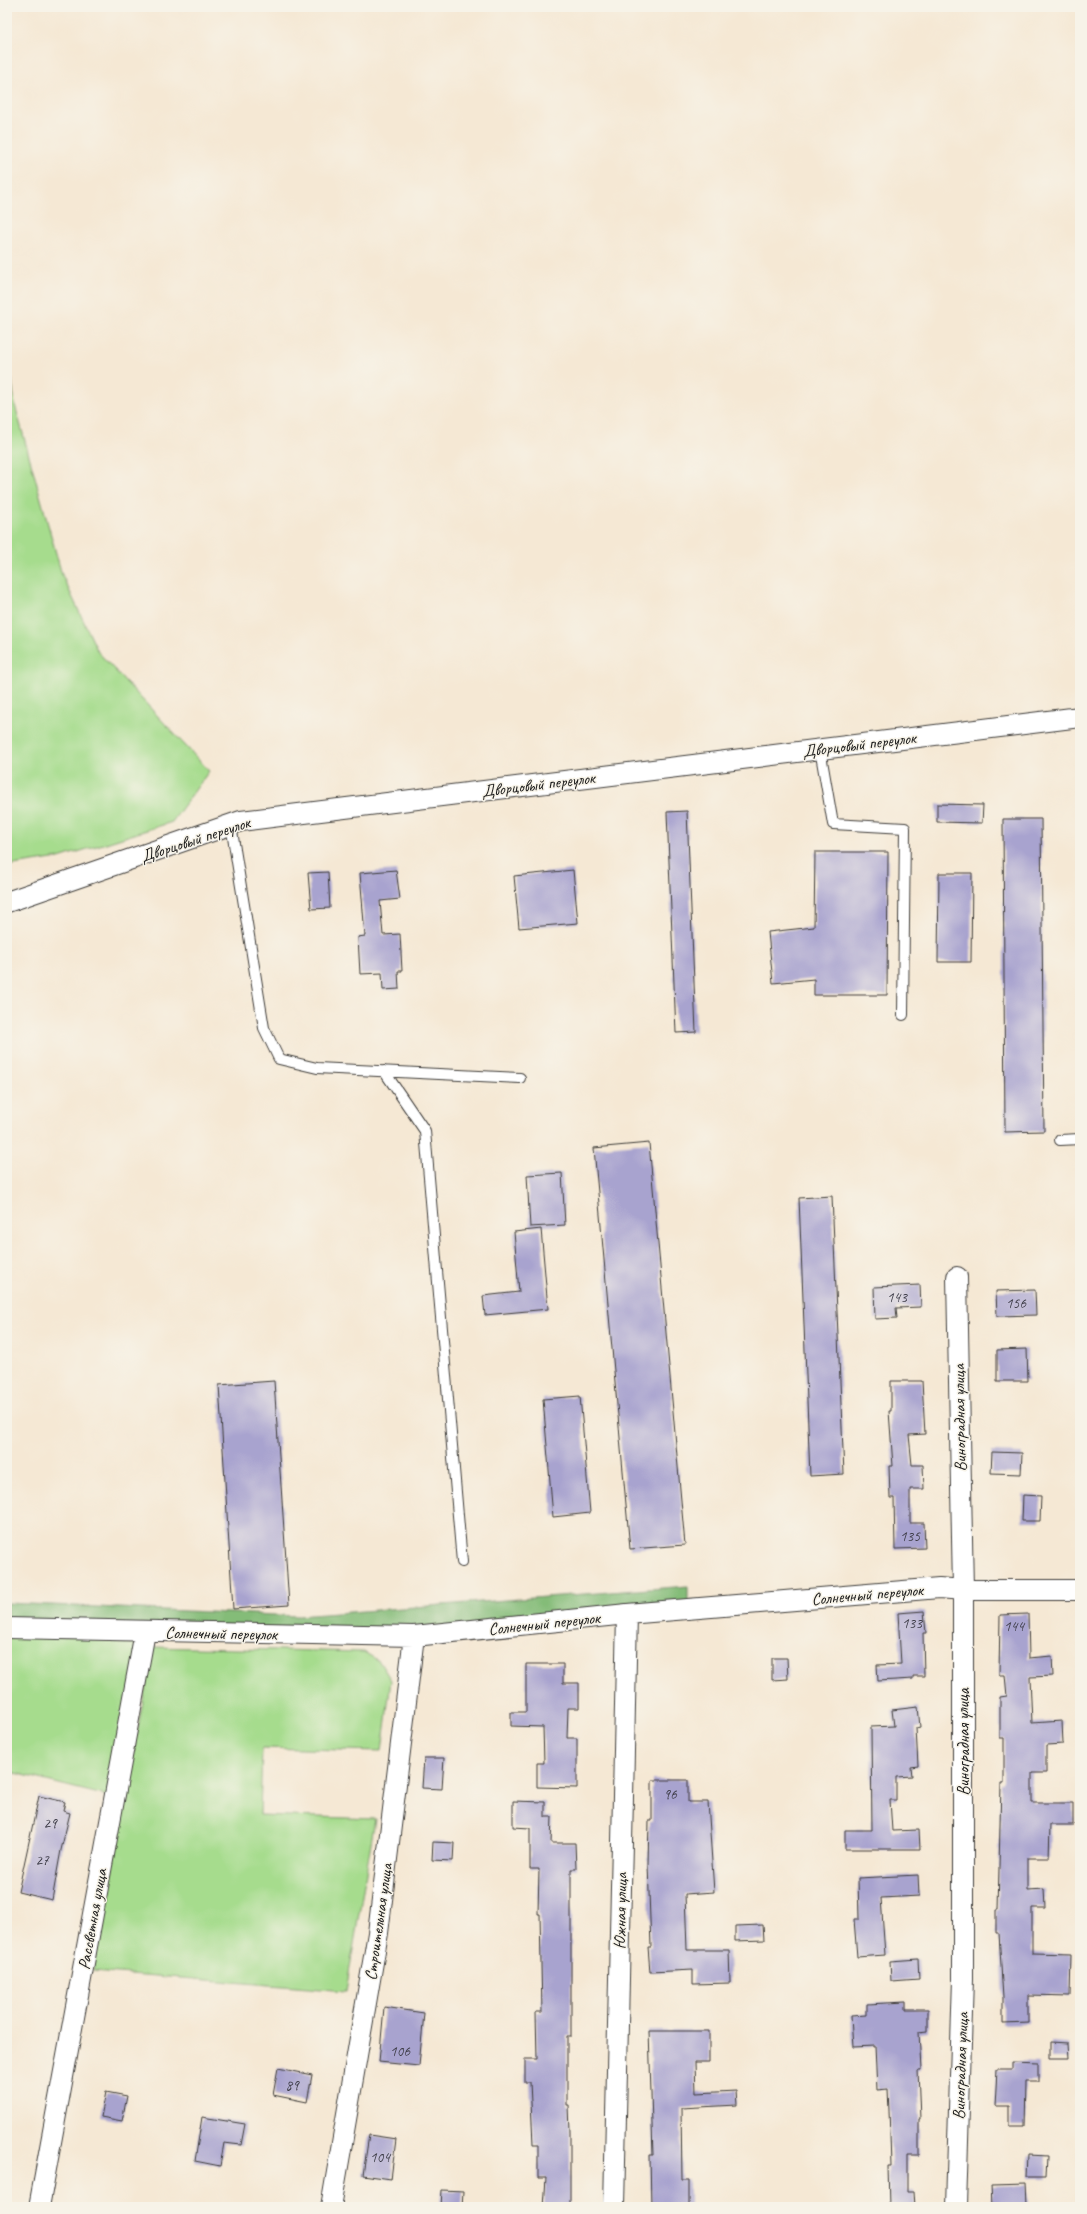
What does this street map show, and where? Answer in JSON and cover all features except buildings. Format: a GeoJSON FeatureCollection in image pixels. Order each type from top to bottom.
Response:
{"type":"FeatureCollection","features":[{"type":"Feature","properties":{"kind":"street","name":"Дворцовый переулок"},"geometry":{"type":"LineString","coordinates":[[7,902],[241,821],[1080,717]]}},
{"type":"Feature","properties":{"kind":"street","name":"Виноградная улица"},"geometry":{"type":"LineString","coordinates":[[956,1277],[963,1590],[963,1978],[956,2207]]}},
{"type":"Feature","properties":{"kind":"street","name":"Солнечный переулок"},"geometry":{"type":"LineString","coordinates":[[7,1628],[145,1632],[414,1636],[627,1614],[939,1588],[963,1590],[1080,1590]]}},
{"type":"Feature","properties":{"kind":"street","name":"Южная улица"},"geometry":{"type":"LineString","coordinates":[[614,2207],[627,1614]]}},
{"type":"Feature","properties":{"kind":"street","name":"Рассветная улица"},"geometry":{"type":"LineString","coordinates":[[39,2207],[145,1632]]}},
{"type":"Feature","properties":{"kind":"street","name":"Строительная улица"},"geometry":{"type":"LineString","coordinates":[[331,2207],[378,1934],[414,1636]]}},
{"type":"Feature","properties":{"kind":"lane"},"geometry":{"type":"LineString","coordinates":[[820,749],[833,824],[905,828],[903,1015]]}},
{"type":"Feature","properties":{"kind":"lane"},"geometry":{"type":"LineString","coordinates":[[231,825],[264,1028],[279,1059],[317,1068],[520,1078]]}},
{"type":"Feature","properties":{"kind":"lane"},"geometry":{"type":"LineString","coordinates":[[384,1071],[425,1131],[462,1562]]}},
{"type":"Feature","properties":{"kind":"lane"},"geometry":{"type":"LineString","coordinates":[[1060,1140],[1080,1139]]}},
{"type":"Feature","properties":{"kind":"green space"},"geometry":{"type":"Polygon","coordinates":[[[7,343],[15,405],[62,575],[98,652],[209,771],[172,822],[59,858],[7,866],[7,343]]]}},
{"type":"Feature","properties":{"kind":"green space"},"geometry":{"type":"Polygon","coordinates":[[[688,1586],[688,1609],[414,1636],[7,1628],[7,1603],[298,1616],[688,1586]]]}},
{"type":"Feature","properties":{"kind":"green space"},"geometry":{"type":"Polygon","coordinates":[[[7,1628],[145,1632],[115,1798],[7,1771],[7,1628]]]}},
{"type":"Feature","properties":{"kind":"green space"},"geometry":{"type":"Polygon","coordinates":[[[153,1647],[364,1652],[379,1661],[391,1680],[382,1751],[262,1748],[260,1815],[375,1819],[346,1991],[93,1971],[153,1647]]]}}]}
